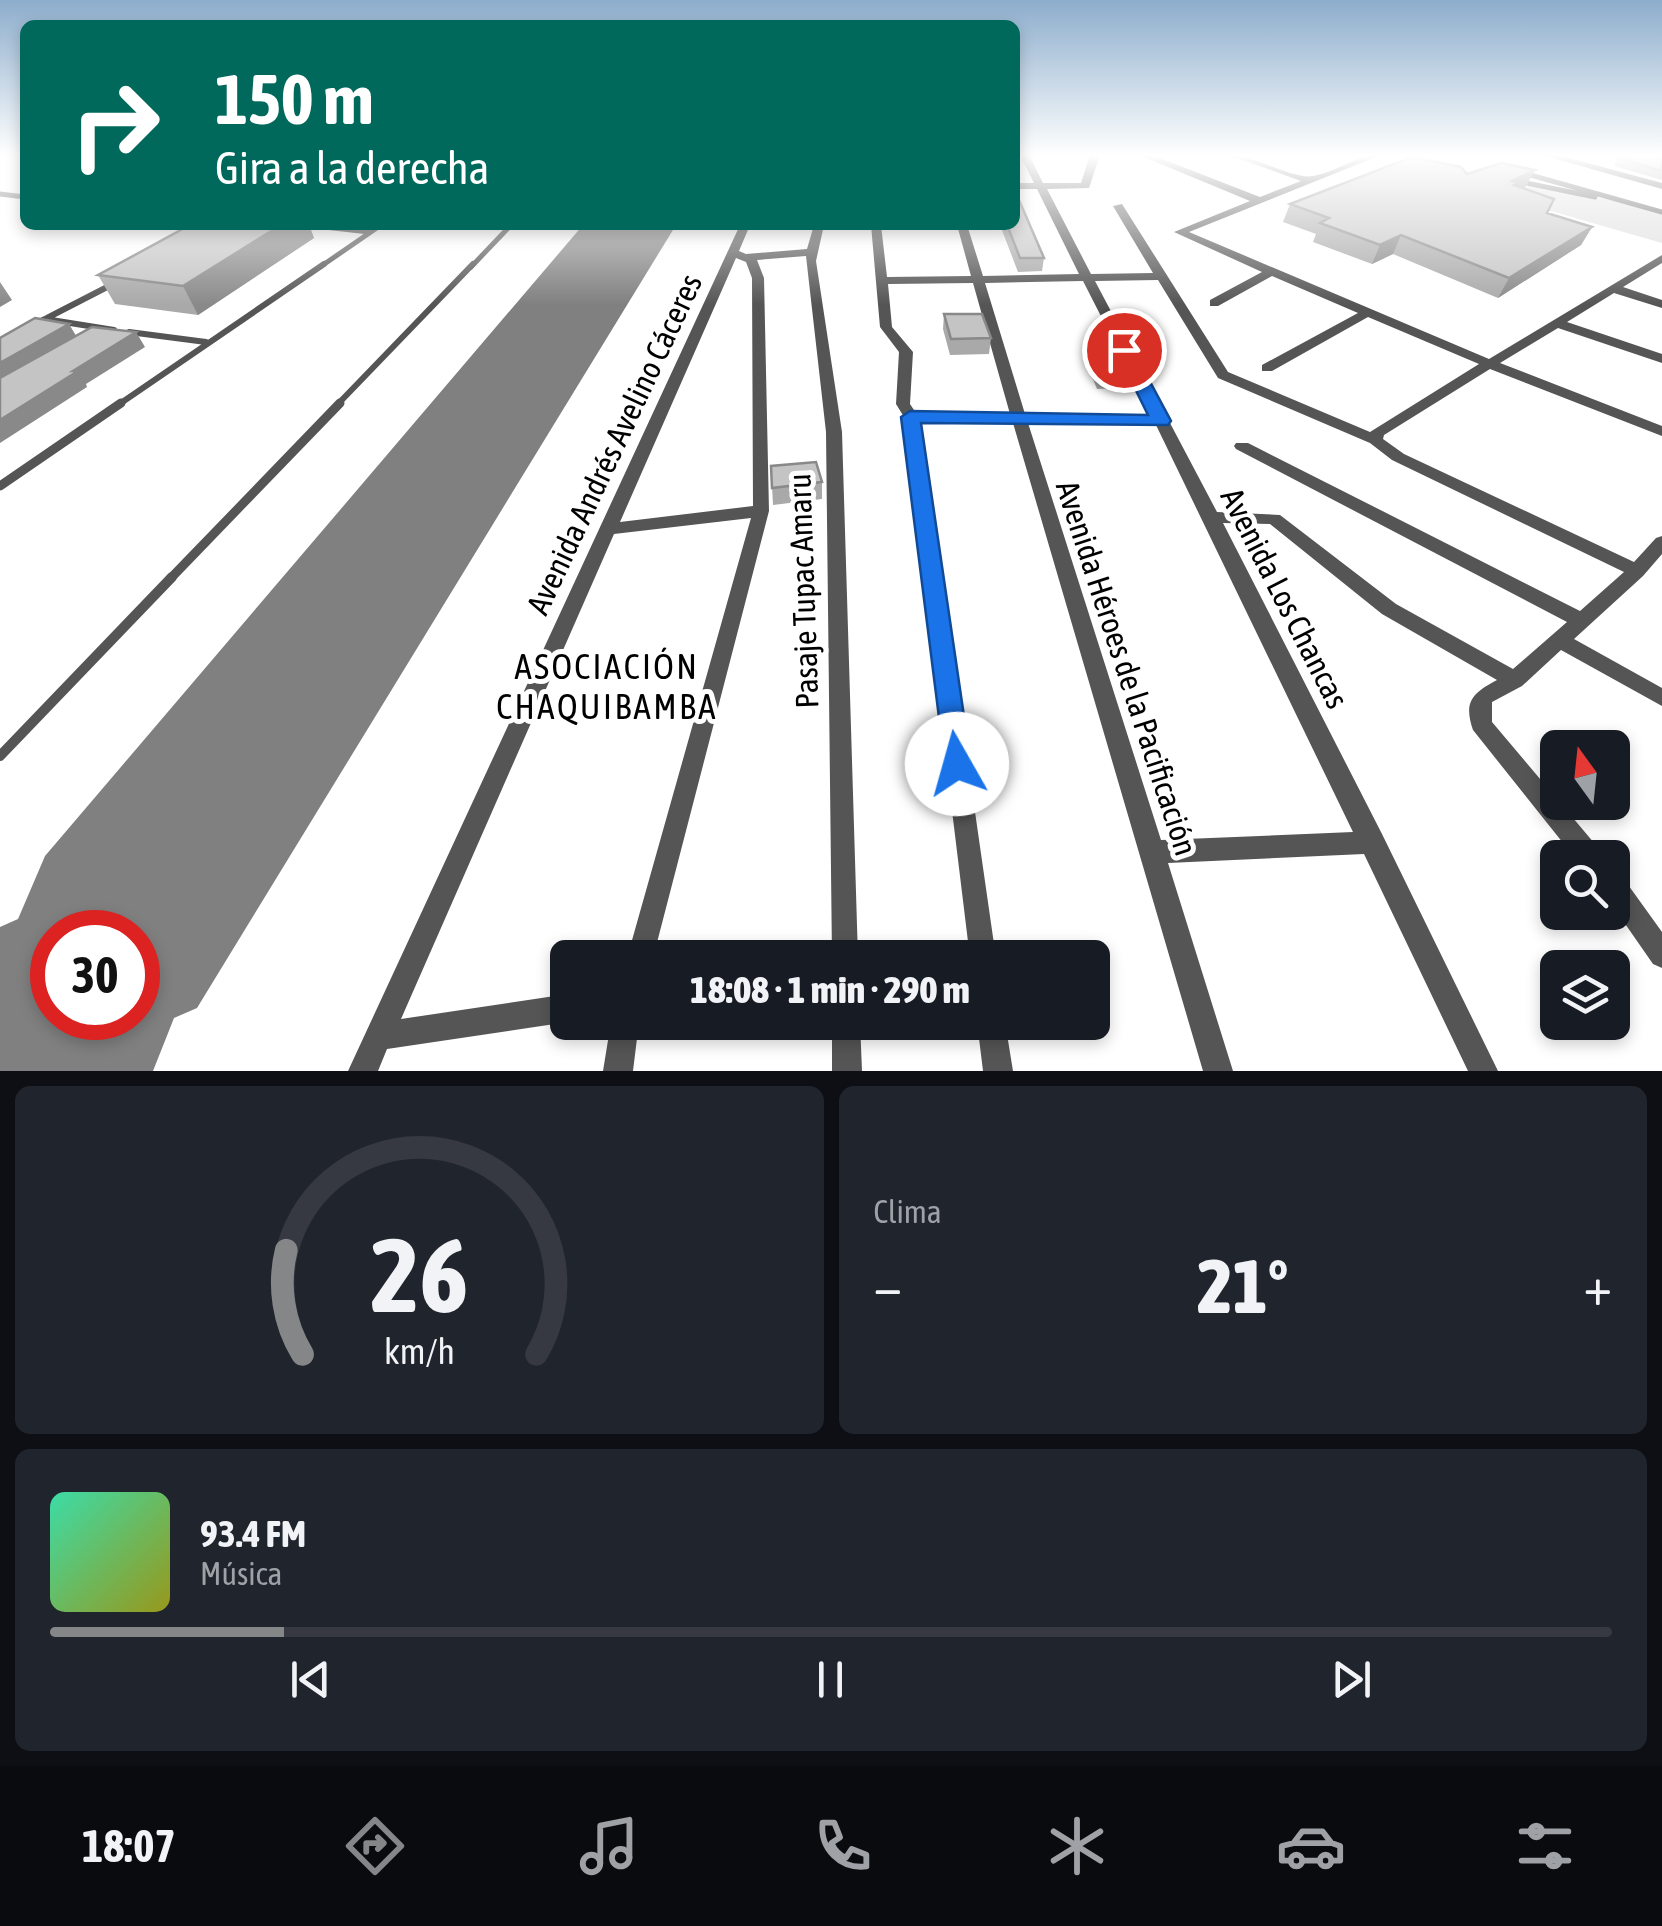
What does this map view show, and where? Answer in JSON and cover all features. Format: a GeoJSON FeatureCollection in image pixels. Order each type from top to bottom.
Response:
{"type":"FeatureCollection","features":[{"type":"Feature","properties":{"kind":"street","name":"Avenida Los Chancas"},"geometry":{"type":"LineString","coordinates":[[1049,205],[1211,518],[1483,1071]]}},
{"type":"Feature","properties":{"kind":"street"},"geometry":{"type":"LineString","coordinates":[[1246,205],[1178,232],[1492,365],[1662,431]]}},
{"type":"Feature","properties":{"kind":"street"},"geometry":{"type":"LineString","coordinates":[[1118,206],[1223,375],[1375,440],[1398,457],[1637,570]]}},
{"type":"Feature","properties":{"kind":"street","name":"Avenida Andrés Avelino Cáceres"},"geometry":{"type":"LineString","coordinates":[[363,1071],[606,529],[741,255],[744,230]]}},
{"type":"Feature","properties":{"kind":"street","name":"Pasaje Tupac Amaru"},"geometry":{"type":"LineString","coordinates":[[818,230],[812,252],[834,432],[845,940]]}},
{"type":"Feature","properties":{"kind":"street"},"geometry":{"type":"LineString","coordinates":[[876,230],[886,327],[906,352],[902,404],[910,417],[980,940]]}},
{"type":"Feature","properties":{"kind":"street","name":"Avenida Héroes de la Pacificación"},"geometry":{"type":"LineString","coordinates":[[963,230],[1017,421],[1154,852],[1218,1071]]}},
{"type":"Feature","properties":{"kind":"street"},"geometry":{"type":"LineString","coordinates":[[741,255],[812,252]]}},
{"type":"Feature","properties":{"kind":"street"},"geometry":{"type":"LineString","coordinates":[[645,940],[762,510],[758,278],[741,255]]}},
{"type":"Feature","properties":{"kind":"street"},"geometry":{"type":"LineString","coordinates":[[1375,440],[1378,433],[1662,258]]}},
{"type":"Feature","properties":{"kind":"street"},"geometry":{"type":"LineString","coordinates":[[1214,303],[1272,271]]}},
{"type":"Feature","properties":{"kind":"street"},"geometry":{"type":"LineString","coordinates":[[880,281],[1163,276]]}},
{"type":"Feature","properties":{"kind":"street"},"geometry":{"type":"LineString","coordinates":[[1615,289],[1662,304]]}},
{"type":"Feature","properties":{"kind":"street"},"geometry":{"type":"LineString","coordinates":[[1267,368],[1368,312]]}},
{"type":"Feature","properties":{"kind":"street"},"geometry":{"type":"LineString","coordinates":[[1558,323],[1662,359]]}},
{"type":"Feature","properties":{"kind":"street"},"geometry":{"type":"LineString","coordinates":[[910,417],[1161,421]]}},
{"type":"Feature","properties":{"kind":"street"},"geometry":{"type":"LineString","coordinates":[[1242,446],[1578,619]]}},
{"type":"Feature","properties":{"kind":"street"},"geometry":{"type":"LineString","coordinates":[[606,529],[762,510]]}},
{"type":"Feature","properties":{"kind":"street"},"geometry":{"type":"LineString","coordinates":[[1211,518],[1274,518],[1389,609],[1514,680]]}},
{"type":"Feature","properties":{"kind":"street"},"geometry":{"type":"LineString","coordinates":[[1576,840],[1480,724],[1482,698],[1514,680],[1637,570],[1662,542]]}},
{"type":"Feature","properties":{"kind":"street"},"geometry":{"type":"LineString","coordinates":[[1560,640],[1662,698]]}},
{"type":"Feature","properties":{"kind":"street"},"geometry":{"type":"LineString","coordinates":[[1154,852],[1373,842]]}},
{"type":"Feature","properties":{"kind":"street"},"geometry":{"type":"LineString","coordinates":[[1630,909],[1662,955]]}},
{"type":"Feature","properties":{"kind":"street"},"geometry":{"type":"LineString","coordinates":[[380,1036],[550,1011]]}},
{"type":"Feature","properties":{"kind":"street"},"geometry":{"type":"LineString","coordinates":[[618,1071],[623,1040]]}},
{"type":"Feature","properties":{"kind":"street"},"geometry":{"type":"LineString","coordinates":[[846,1040],[847,1071]]}},
{"type":"Feature","properties":{"kind":"street"},"geometry":{"type":"LineString","coordinates":[[994,1040],[998,1071]]}},
{"type":"Feature","properties":{"kind":"lane"},"geometry":{"type":"LineString","coordinates":[[352,230],[370,232]]}},
{"type":"Feature","properties":{"kind":"lane"},"geometry":{"type":"LineString","coordinates":[[0,486],[373,230]]}},
{"type":"Feature","properties":{"kind":"lane"},"geometry":{"type":"LineString","coordinates":[[0,756],[506,230]]}},
{"type":"Feature","properties":{"kind":"lane"},"geometry":{"type":"LineString","coordinates":[[30,327],[130,276]]}},
{"type":"Feature","properties":{"kind":"lane"},"geometry":{"type":"LineString","coordinates":[[45,319],[206,342]]}},
{"type":"Feature","properties":{"kind":"lane"},"geometry":{"type":"LineString","coordinates":[[94,338],[109,329]]}},
{"type":"Feature","properties":{"kind":"shaded area"},"geometry":{"type":"Polygon","coordinates":[[[1530,205],[1631,205],[1662,214],[1662,243],[1530,205]]]}},
{"type":"Feature","properties":{"kind":"building"},"geometry":{"type":"Polygon","coordinates":[[[1021,205],[1044,258],[1020,258],[1009,230],[1020,230],[1021,205]]]}},
{"type":"Feature","properties":{"kind":"building"},"geometry":{"type":"Polygon","coordinates":[[[1293,205],[1551,205],[1547,213],[1592,227],[1509,278],[1401,235],[1380,245],[1320,223],[1329,218],[1293,205]]]}},
{"type":"Feature","properties":{"kind":"building"},"geometry":{"type":"Polygon","coordinates":[[[181,230],[273,230],[183,286],[98,275],[181,230]]]}},
{"type":"Feature","properties":{"kind":"building"},"geometry":{"type":"Polygon","coordinates":[[[944,314],[982,314],[991,338],[951,339],[944,314]]]}},
{"type":"Feature","properties":{"kind":"building"},"geometry":{"type":"Polygon","coordinates":[[[35,318],[69,324],[0,363],[0,338],[35,318]]]}},
{"type":"Feature","properties":{"kind":"building"},"geometry":{"type":"Polygon","coordinates":[[[92,327],[136,332],[0,420],[0,378],[92,327]]]}},
{"type":"Feature","properties":{"kind":"building"},"geometry":{"type":"Polygon","coordinates":[[[1089,352],[1124,352],[1135,375],[1100,377],[1089,352]]]}},
{"type":"Feature","properties":{"kind":"building"},"geometry":{"type":"Polygon","coordinates":[[[816,462],[822,482],[772,488],[771,466],[816,462]]]}},
{"type":"Feature","properties":{"kind":"runway"},"geometry":{"type":"LineString","coordinates":[[137,910],[627,230]]}},
{"type":"Feature","properties":{"kind":"runway"},"geometry":{"type":"LineString","coordinates":[[21,1071],[43,1040]]}},
{"type":"Feature","properties":{"kind":"district","name":"ASOCIACIÓN CHAQUIBAMBA"},"geometry":{"type":"Point","coordinates":[607,686]}},
{"type":"Feature","properties":{"kind":"route"},"geometry":{"type":"LineString","coordinates":[[957,764],[910,417],[1161,421],[1124,350]]}}]}
